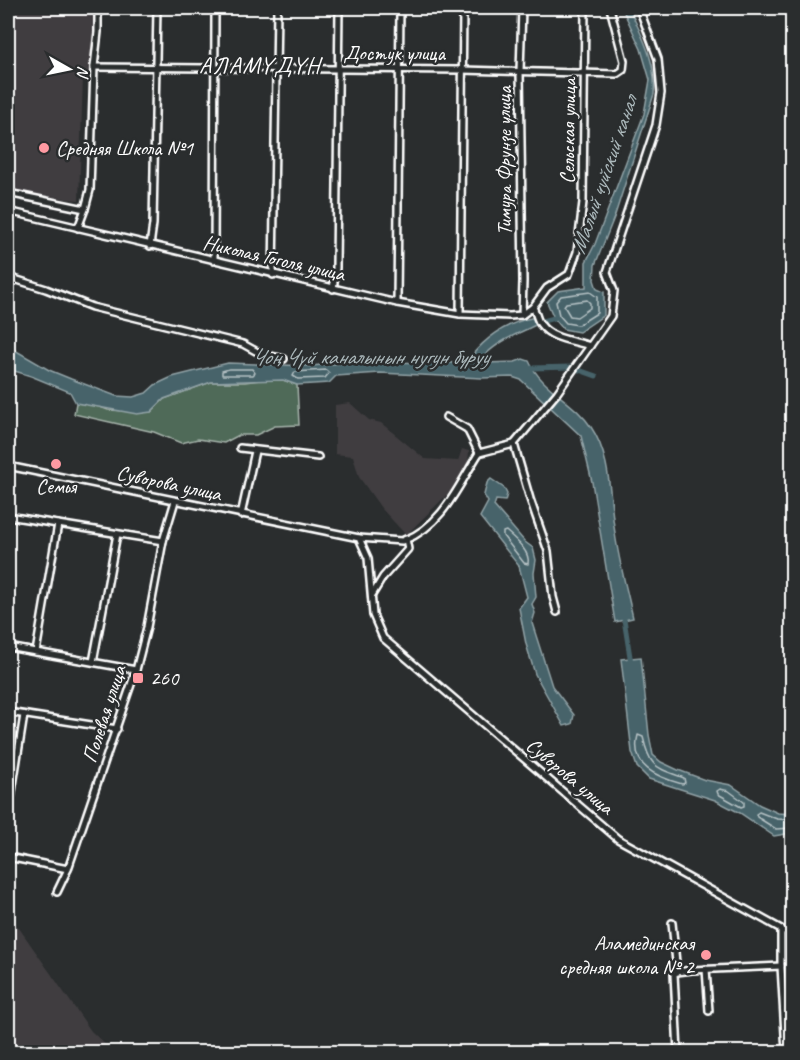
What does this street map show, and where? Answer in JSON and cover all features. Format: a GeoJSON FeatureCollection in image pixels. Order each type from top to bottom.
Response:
{"type":"FeatureCollection","features":[{"type":"Feature","properties":{"kind":"street"},"geometry":{"type":"LineString","coordinates":[[78,228],[90,190],[98,8]]}},
{"type":"Feature","properties":{"kind":"street"},"geometry":{"type":"LineString","coordinates":[[150,246],[153,224],[154,68],[157,8]]}},
{"type":"Feature","properties":{"kind":"street"},"geometry":{"type":"LineString","coordinates":[[214,261],[215,8]]}},
{"type":"Feature","properties":{"kind":"street"},"geometry":{"type":"LineString","coordinates":[[273,275],[277,8]]}},
{"type":"Feature","properties":{"kind":"street"},"geometry":{"type":"LineString","coordinates":[[333,289],[336,268],[339,8]]}},
{"type":"Feature","properties":{"kind":"street"},"geometry":{"type":"LineString","coordinates":[[397,303],[400,8]]}},
{"type":"Feature","properties":{"kind":"street"},"geometry":{"type":"LineString","coordinates":[[460,314],[463,8]]}},
{"type":"Feature","properties":{"kind":"street","name":"Тимура Фрунзе улица"},"geometry":{"type":"LineString","coordinates":[[522,8],[520,71],[522,315]]}},
{"type":"Feature","properties":{"kind":"street","name":"Сельская улица"},"geometry":{"type":"LineString","coordinates":[[533,307],[547,288],[569,274],[574,262],[584,202],[585,8]]}},
{"type":"Feature","properties":{"kind":"street","name":"Достук улица"},"geometry":{"type":"LineString","coordinates":[[94,67],[399,69],[617,74],[623,70],[624,61],[610,8]]}},
{"type":"Feature","properties":{"kind":"street"},"geometry":{"type":"LineString","coordinates":[[372,597],[384,577],[408,549],[406,539],[420,534],[438,517],[459,489],[479,453],[514,444],[546,408],[611,316],[614,291],[607,272],[656,125],[661,93],[658,59],[639,8]]}},
{"type":"Feature","properties":{"kind":"street"},"geometry":{"type":"LineString","coordinates":[[8,193],[84,209]]}},
{"type":"Feature","properties":{"kind":"street","name":"Николая Гоголя улица"},"geometry":{"type":"LineString","coordinates":[[8,211],[397,303],[460,314],[522,315]]}},
{"type":"Feature","properties":{"kind":"street"},"geometry":{"type":"LineString","coordinates":[[8,277],[92,307],[243,344],[261,354],[284,359]]}},
{"type":"Feature","properties":{"kind":"street"},"geometry":{"type":"LineString","coordinates":[[522,315],[533,307],[540,325],[551,333],[567,341],[590,346]]}},
{"type":"Feature","properties":{"kind":"street"},"geometry":{"type":"LineString","coordinates":[[446,417],[467,429],[479,453]]}},
{"type":"Feature","properties":{"kind":"street"},"geometry":{"type":"LineString","coordinates":[[514,444],[548,551],[554,605],[557,612]]}},
{"type":"Feature","properties":{"kind":"street"},"geometry":{"type":"LineString","coordinates":[[240,448],[318,458]]}},
{"type":"Feature","properties":{"kind":"street"},"geometry":{"type":"LineString","coordinates":[[241,515],[255,451]]}},
{"type":"Feature","properties":{"kind":"street","name":"Суворова улица"},"geometry":{"type":"LineString","coordinates":[[8,466],[359,538],[402,541],[406,539]]}},
{"type":"Feature","properties":{"kind":"street","name":"Полевая улица"},"geometry":{"type":"LineString","coordinates":[[57,892],[68,869],[136,670],[147,627],[163,541],[175,501]]}},
{"type":"Feature","properties":{"kind":"street"},"geometry":{"type":"LineString","coordinates":[[8,516],[163,541]]}},
{"type":"Feature","properties":{"kind":"street"},"geometry":{"type":"LineString","coordinates":[[36,652],[58,524]]}},
{"type":"Feature","properties":{"kind":"street"},"geometry":{"type":"LineString","coordinates":[[93,662],[117,534]]}},
{"type":"Feature","properties":{"kind":"street","name":"Суворова улица"},"geometry":{"type":"LineString","coordinates":[[359,538],[368,558],[373,615],[383,638],[618,839],[792,935]]}},
{"type":"Feature","properties":{"kind":"street"},"geometry":{"type":"LineString","coordinates":[[8,647],[136,670]]}},
{"type":"Feature","properties":{"kind":"street"},"geometry":{"type":"LineString","coordinates":[[8,712],[117,729]]}},
{"type":"Feature","properties":{"kind":"street"},"geometry":{"type":"LineString","coordinates":[[8,817],[24,715]]}},
{"type":"Feature","properties":{"kind":"street"},"geometry":{"type":"LineString","coordinates":[[8,857],[68,869]]}},
{"type":"Feature","properties":{"kind":"street"},"geometry":{"type":"LineString","coordinates":[[672,923],[677,972],[673,978],[678,1053]]}},
{"type":"Feature","properties":{"kind":"street"},"geometry":{"type":"LineString","coordinates":[[781,930],[786,1053]]}},
{"type":"Feature","properties":{"kind":"street"},"geometry":{"type":"LineString","coordinates":[[677,972],[781,966]]}},
{"type":"Feature","properties":{"kind":"street"},"geometry":{"type":"LineString","coordinates":[[706,969],[709,1011]]}},
{"type":"Feature","properties":{"kind":"shaded area","name":"Средняя Школа №1"},"geometry":{"type":"Polygon","coordinates":[[[8,8],[95,8],[90,76],[83,76],[79,200],[8,189],[8,8]]]}},
{"type":"Feature","properties":{"kind":"shaded area"},"geometry":{"type":"Polygon","coordinates":[[[350,403],[369,420],[381,423],[425,459],[458,461],[462,449],[469,451],[468,462],[457,485],[406,535],[381,508],[359,477],[353,456],[335,454],[335,405],[350,403]]]}},
{"type":"Feature","properties":{"kind":"shaded area"},"geometry":{"type":"Polygon","coordinates":[[[8,918],[19,928],[91,1031],[113,1052],[8,1052],[8,918]]]}},
{"type":"Feature","properties":{"kind":"green space"},"geometry":{"type":"Polygon","coordinates":[[[283,380],[297,385],[299,425],[275,426],[256,435],[239,435],[224,443],[198,439],[181,443],[154,432],[74,414],[76,403],[95,405],[108,410],[151,412],[164,399],[211,382],[283,380]]]}},
{"type":"Feature","properties":{"kind":"water"},"geometry":{"type":"Polygon","coordinates":[[[622,8],[629,8],[648,50],[653,71],[654,94],[615,215],[595,265],[594,280],[597,289],[604,292],[604,315],[579,332],[563,329],[554,318],[547,302],[558,291],[586,287],[586,262],[595,244],[644,114],[650,80],[641,49],[622,8]]]}},
{"type":"Feature","properties":{"kind":"water"},"geometry":{"type":"Polygon","coordinates":[[[536,317],[538,324],[503,341],[485,355],[486,363],[515,362],[523,359],[529,361],[542,380],[584,418],[598,439],[609,479],[617,544],[633,618],[615,622],[592,482],[581,436],[521,380],[512,377],[482,378],[380,373],[336,376],[329,383],[297,385],[283,380],[211,382],[164,399],[151,412],[137,414],[76,403],[70,392],[8,369],[8,346],[49,370],[71,379],[116,396],[133,397],[146,393],[155,385],[172,377],[228,363],[310,366],[356,362],[466,363],[480,346],[506,327],[536,317]]]}},
{"type":"Feature","properties":{"kind":"water"},"geometry":{"type":"Polygon","coordinates":[[[491,479],[504,488],[507,494],[505,501],[496,500],[494,506],[533,548],[536,560],[534,573],[536,597],[532,604],[535,613],[532,623],[552,686],[574,715],[572,724],[564,726],[535,674],[519,608],[527,597],[519,566],[480,517],[488,502],[484,495],[487,483],[491,479]]]}},
{"type":"Feature","properties":{"kind":"water"},"geometry":{"type":"Polygon","coordinates":[[[641,657],[653,755],[661,762],[678,770],[705,780],[731,785],[760,805],[778,813],[792,814],[792,833],[774,836],[740,813],[715,800],[649,779],[637,767],[632,752],[621,659],[641,657]]]}},
{"type":"Feature","properties":{"kind":"waterway"},"geometry":{"type":"LineString","coordinates":[[536,323],[554,318]]}},
{"type":"Feature","properties":{"kind":"waterway"},"geometry":{"type":"LineString","coordinates":[[527,373],[532,368],[571,367]]}},
{"type":"Feature","properties":{"kind":"waterway"},"geometry":{"type":"LineString","coordinates":[[579,370],[596,376]]}},
{"type":"Feature","properties":{"kind":"waterway","name":"Чоң Чүй каналынын нугун буруу"},"geometry":{"type":"LineString","coordinates":[[623,613],[631,663]]}},
{"type":"Feature","properties":{"kind":"place","name":"Средняя Школа №1"},"geometry":{"type":"Point","coordinates":[44,148]}},
{"type":"Feature","properties":{"kind":"place","name":"Семья"},"geometry":{"type":"Point","coordinates":[56,464]}},
{"type":"Feature","properties":{"kind":"place","name":"260"},"geometry":{"type":"Point","coordinates":[138,678]}},
{"type":"Feature","properties":{"kind":"place","name":"Аламединская средняя школа № 2"},"geometry":{"type":"Point","coordinates":[706,955]}},
{"type":"Feature","properties":{"kind":"district","name":"АЛАМҮДҮН"},"geometry":{"type":"Point","coordinates":[260,65]}},
{"type":"Feature","properties":{"kind":"water label","name":"Малый чуйский канал"},"geometry":{"type":"Point","coordinates":[604,175]}}]}
